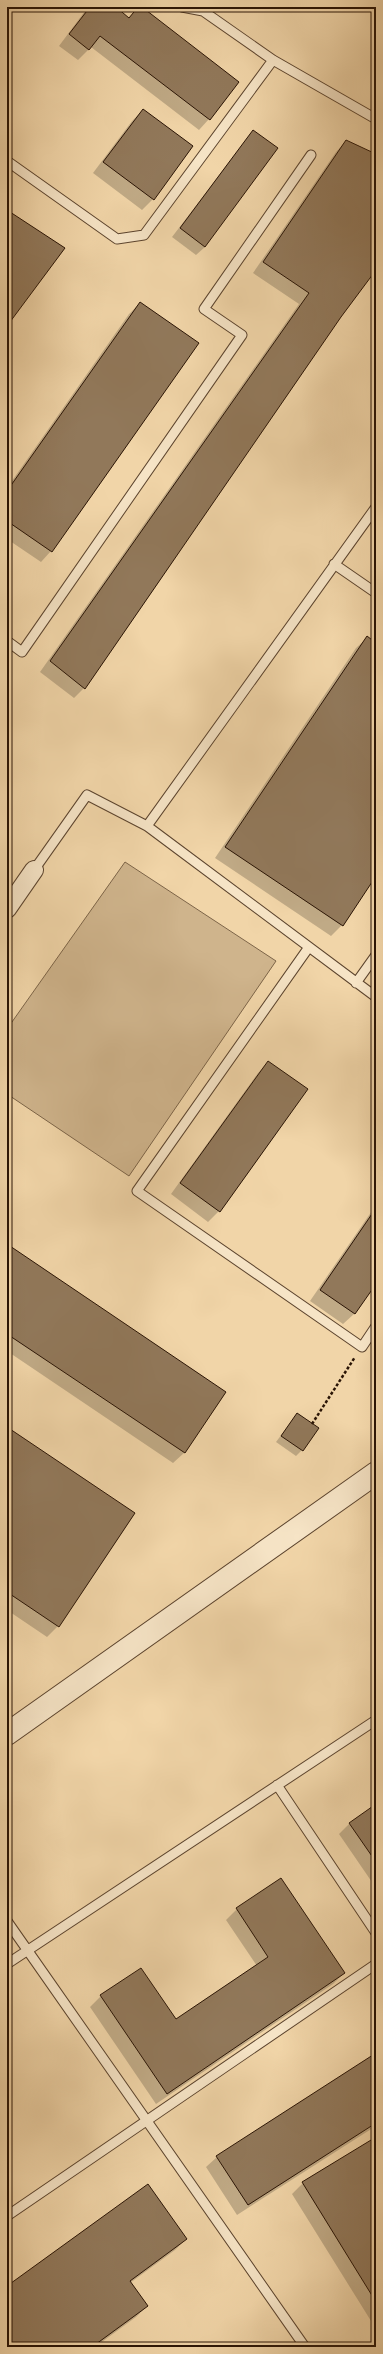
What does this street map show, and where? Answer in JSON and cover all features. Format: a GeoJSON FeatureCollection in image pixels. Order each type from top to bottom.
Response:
{"type":"FeatureCollection","features":[{"type":"Feature","properties":{"kind":"street"},"geometry":{"type":"LineString","coordinates":[[7,908],[34,870]]}},
{"type":"Feature","properties":{"kind":"street"},"geometry":{"type":"LineString","coordinates":[[12,1728],[376,1473]]}},
{"type":"Feature","properties":{"kind":"lane"},"geometry":{"type":"LineString","coordinates":[[182,7],[203,11],[273,60],[376,119]]}},
{"type":"Feature","properties":{"kind":"lane"},"geometry":{"type":"LineString","coordinates":[[7,161],[117,240],[144,235],[273,60]]}},
{"type":"Feature","properties":{"kind":"lane"},"geometry":{"type":"LineString","coordinates":[[7,642],[22,652],[242,335],[204,309],[311,156]]}},
{"type":"Feature","properties":{"kind":"lane"},"geometry":{"type":"LineString","coordinates":[[147,826],[376,507]]}},
{"type":"Feature","properties":{"kind":"lane"},"geometry":{"type":"LineString","coordinates":[[334,564],[376,593]]}},
{"type":"Feature","properties":{"kind":"lane"},"geometry":{"type":"LineString","coordinates":[[34,870],[87,795],[147,826],[376,997]]}},
{"type":"Feature","properties":{"kind":"lane"},"geometry":{"type":"LineString","coordinates":[[309,947],[137,1191],[362,1347],[376,1326]]}},
{"type":"Feature","properties":{"kind":"lane"},"geometry":{"type":"LineString","coordinates":[[356,983],[376,955]]}},
{"type":"Feature","properties":{"kind":"lane"},"geometry":{"type":"LineString","coordinates":[[7,1964],[376,1720]]}},
{"type":"Feature","properties":{"kind":"lane"},"geometry":{"type":"LineString","coordinates":[[277,1786],[376,1933]]}},
{"type":"Feature","properties":{"kind":"lane"},"geometry":{"type":"LineString","coordinates":[[7,1921],[305,2347]]}},
{"type":"Feature","properties":{"kind":"lane"},"geometry":{"type":"LineString","coordinates":[[7,2216],[376,1964]]}},
{"type":"Feature","properties":{"kind":"path"},"geometry":{"type":"LineString","coordinates":[[312,1424],[351,1361]]}},
{"type":"Feature","properties":{"kind":"shaded area"},"geometry":{"type":"Polygon","coordinates":[[[125,862],[276,961],[129,1176],[7,1094],[7,1029],[125,862]]]}},
{"type":"Feature","properties":{"kind":"building"},"geometry":{"type":"Polygon","coordinates":[[[90,7],[116,7],[129,18],[138,7],[142,7],[239,82],[210,120],[100,36],[89,50],[69,34],[90,7]]]}},
{"type":"Feature","properties":{"kind":"building"},"geometry":{"type":"Polygon","coordinates":[[[143,109],[193,146],[154,200],[103,162],[143,109]]]}},
{"type":"Feature","properties":{"kind":"building"},"geometry":{"type":"Polygon","coordinates":[[[253,130],[278,148],[205,247],[180,228],[253,130]]]}},
{"type":"Feature","properties":{"kind":"building"},"geometry":{"type":"Polygon","coordinates":[[[346,140],[376,154],[376,270],[341,317],[85,689],[50,661],[309,293],[263,262],[346,140]]]}},
{"type":"Feature","properties":{"kind":"building"},"geometry":{"type":"Polygon","coordinates":[[[7,210],[65,248],[7,326],[7,210]]]}},
{"type":"Feature","properties":{"kind":"building"},"geometry":{"type":"Polygon","coordinates":[[[140,302],[199,343],[52,552],[7,521],[7,491],[140,302]]]}},
{"type":"Feature","properties":{"kind":"building"},"geometry":{"type":"Polygon","coordinates":[[[367,636],[376,643],[376,876],[343,926],[225,847],[367,636]]]}},
{"type":"Feature","properties":{"kind":"building"},"geometry":{"type":"Polygon","coordinates":[[[268,1061],[308,1089],[220,1212],[180,1183],[268,1061]]]}},
{"type":"Feature","properties":{"kind":"building"},"geometry":{"type":"Polygon","coordinates":[[[376,1208],[376,1284],[355,1314],[320,1290],[376,1208]]]}},
{"type":"Feature","properties":{"kind":"building"},"geometry":{"type":"Polygon","coordinates":[[[7,1244],[226,1392],[185,1453],[7,1334],[7,1244]]]}},
{"type":"Feature","properties":{"kind":"building"},"geometry":{"type":"Polygon","coordinates":[[[297,1413],[319,1428],[303,1451],[281,1436],[297,1413]]]}},
{"type":"Feature","properties":{"kind":"building"},"geometry":{"type":"Polygon","coordinates":[[[7,1427],[135,1513],[59,1627],[7,1592],[7,1427]]]}},
{"type":"Feature","properties":{"kind":"building"},"geometry":{"type":"Polygon","coordinates":[[[376,1804],[376,1862],[349,1823],[376,1804]]]}},
{"type":"Feature","properties":{"kind":"building"},"geometry":{"type":"Polygon","coordinates":[[[281,1878],[345,1973],[167,2094],[100,1995],[141,1968],[176,2019],[268,1957],[236,1908],[281,1878]]]}},
{"type":"Feature","properties":{"kind":"building"},"geometry":{"type":"Polygon","coordinates":[[[376,2053],[376,2123],[248,2205],[216,2156],[376,2053]]]}},
{"type":"Feature","properties":{"kind":"building"},"geometry":{"type":"Polygon","coordinates":[[[376,2137],[376,2302],[302,2182],[376,2137]]]}},
{"type":"Feature","properties":{"kind":"building"},"geometry":{"type":"Polygon","coordinates":[[[148,2184],[187,2239],[130,2281],[148,2306],[92,2347],[7,2347],[7,2286],[148,2184]]]}}]}
